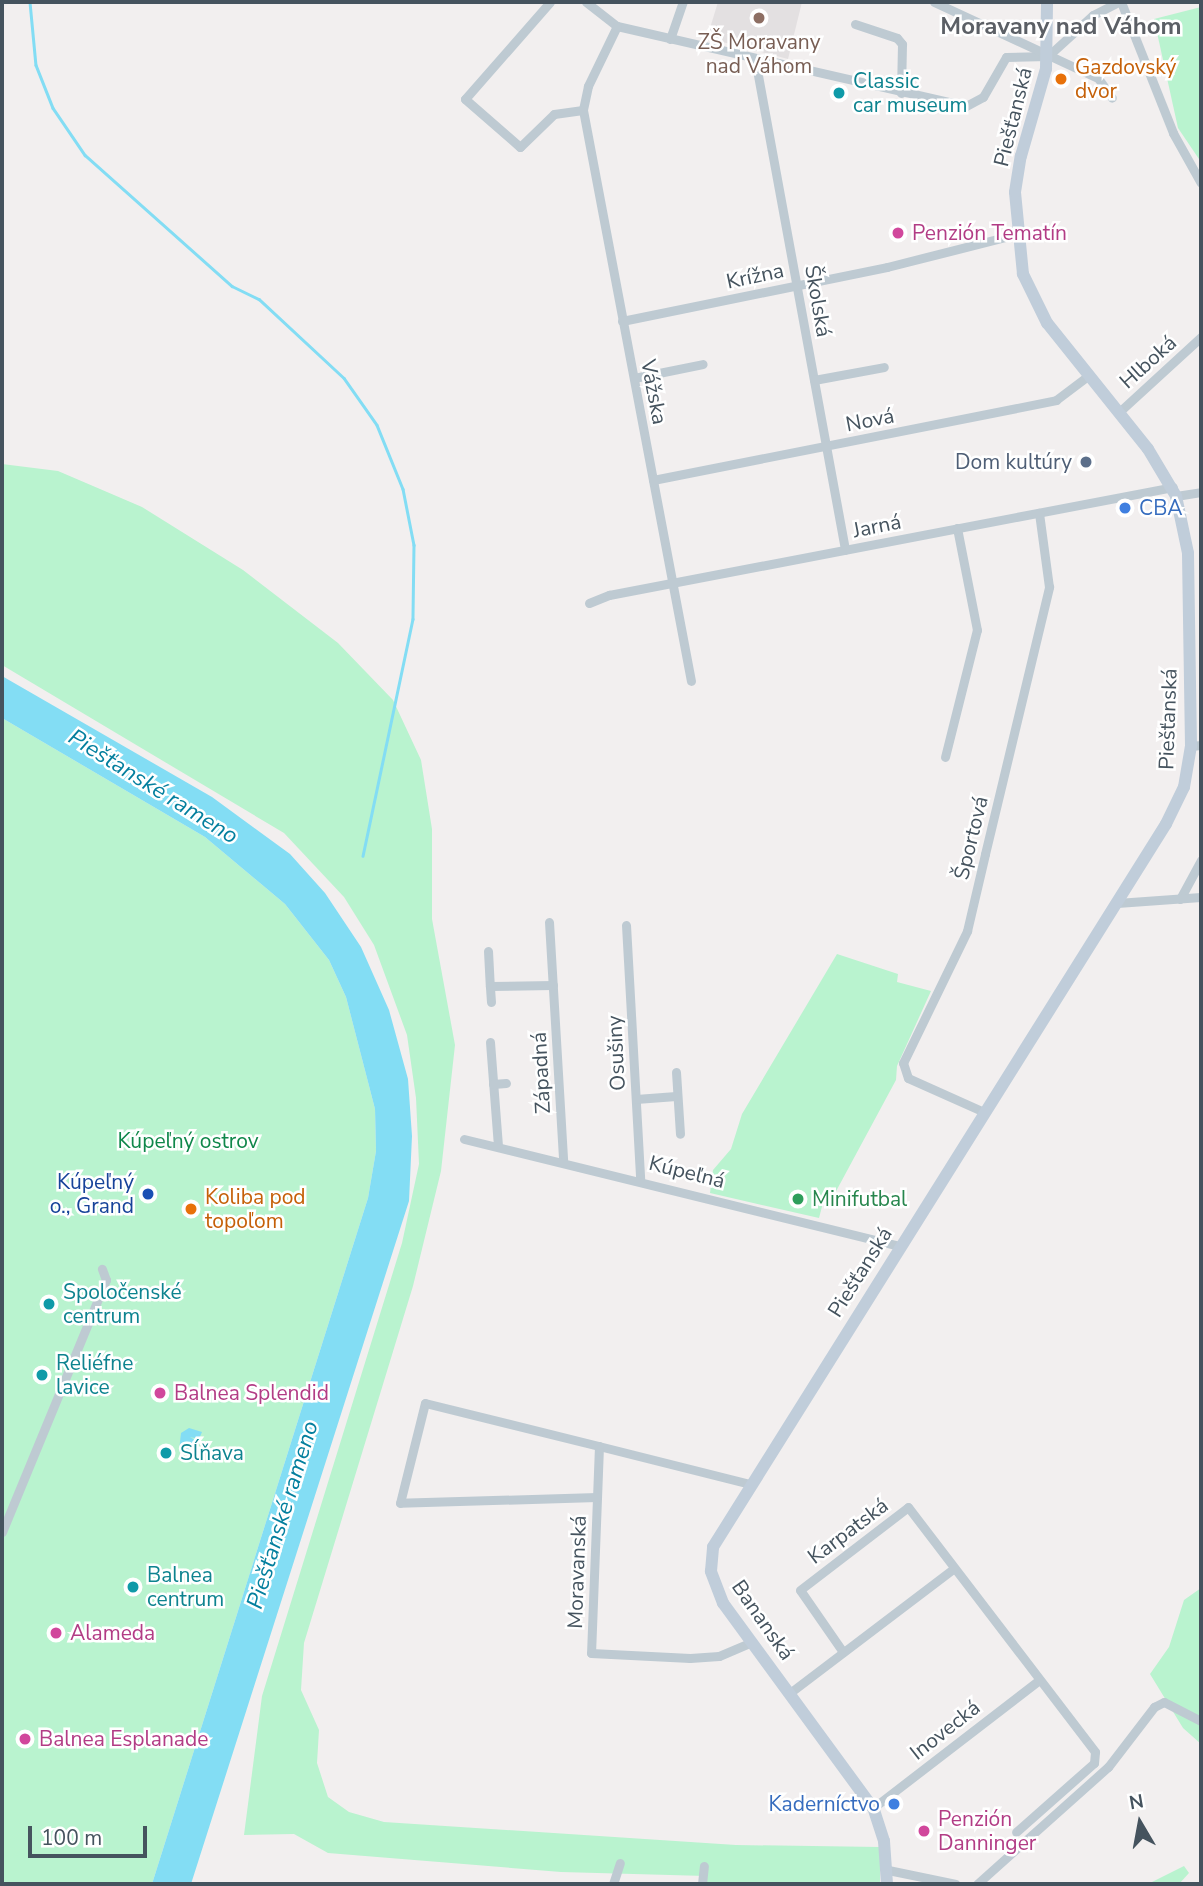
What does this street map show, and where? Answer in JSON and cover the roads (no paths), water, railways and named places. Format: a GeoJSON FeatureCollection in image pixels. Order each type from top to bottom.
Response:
{"type":"FeatureCollection","features":[{"type":"Feature","properties":{"kind":"main road","name":"Piešťanská"},"geometry":{"type":"LineString","coordinates":[[841,1340],[1172,813],[1184,787],[1196,745],[1188,553],[1174,492],[1118,413],[1087,377],[1036,307],[1023,274],[1017,234],[1017,174],[1048,56],[1047,2]]}},
{"type":"Feature","properties":{"kind":"main road","name":"Bananská"},"geometry":{"type":"LineString","coordinates":[[841,1340],[719,1535],[711,1562],[718,1594],[873,1808],[888,1870],[887,1884]]}},
{"type":"Feature","properties":{"kind":"street"},"geometry":{"type":"LineString","coordinates":[[550,2],[466,99],[520,147],[554,114],[583,110]]}},
{"type":"Feature","properties":{"kind":"street"},"geometry":{"type":"LineString","coordinates":[[586,2],[617,26],[901,93],[973,104],[987,91],[1006,57],[1048,56],[1093,15],[1120,2],[1173,133],[1201,183]]}},
{"type":"Feature","properties":{"kind":"street"},"geometry":{"type":"LineString","coordinates":[[670,39],[683,2]]}},
{"type":"Feature","properties":{"kind":"street"},"geometry":{"type":"LineString","coordinates":[[934,2],[1098,78],[1112,98]]}},
{"type":"Feature","properties":{"kind":"street"},"geometry":{"type":"LineString","coordinates":[[855,24],[897,37],[902,44],[901,93]]}},
{"type":"Feature","properties":{"kind":"street","name":"Vážska"},"geometry":{"type":"LineString","coordinates":[[617,26],[588,86],[583,110],[691,681]]}},
{"type":"Feature","properties":{"kind":"street","name":"Školská"},"geometry":{"type":"LineString","coordinates":[[755,59],[845,550]]}},
{"type":"Feature","properties":{"kind":"street","name":"Krížna"},"geometry":{"type":"LineString","coordinates":[[622,321],[798,285],[1017,234]]}},
{"type":"Feature","properties":{"kind":"street","name":"Hlboká"},"geometry":{"type":"LineString","coordinates":[[1118,413],[1201,337]]}},
{"type":"Feature","properties":{"kind":"street"},"geometry":{"type":"LineString","coordinates":[[634,378],[703,364]]}},
{"type":"Feature","properties":{"kind":"street"},"geometry":{"type":"LineString","coordinates":[[814,380],[884,367]]}},
{"type":"Feature","properties":{"kind":"street","name":"Nová"},"geometry":{"type":"LineString","coordinates":[[653,480],[1056,400],[1087,377]]}},
{"type":"Feature","properties":{"kind":"street"},"geometry":{"type":"LineString","coordinates":[[1174,492],[1201,492]]}},
{"type":"Feature","properties":{"kind":"street","name":"Jarná"},"geometry":{"type":"LineString","coordinates":[[589,603],[957,528],[1174,492]]}},
{"type":"Feature","properties":{"kind":"street","name":"Športová"},"geometry":{"type":"LineString","coordinates":[[984,1112],[908,1078],[903,1062],[967,931],[1049,587],[1039,513]]}},
{"type":"Feature","properties":{"kind":"street"},"geometry":{"type":"LineString","coordinates":[[945,758],[977,630],[957,528]]}},
{"type":"Feature","properties":{"kind":"street"},"geometry":{"type":"LineString","coordinates":[[1180,900],[1201,860]]}},
{"type":"Feature","properties":{"kind":"street"},"geometry":{"type":"LineString","coordinates":[[1117,903],[1201,897]]}},
{"type":"Feature","properties":{"kind":"street","name":"Západná"},"geometry":{"type":"LineString","coordinates":[[549,922],[563,1160]]}},
{"type":"Feature","properties":{"kind":"street","name":"Osušiny"},"geometry":{"type":"LineString","coordinates":[[626,925],[640,1179]]}},
{"type":"Feature","properties":{"kind":"street"},"geometry":{"type":"LineString","coordinates":[[488,951],[491,1002]]}},
{"type":"Feature","properties":{"kind":"street"},"geometry":{"type":"LineString","coordinates":[[490,986],[553,985]]}},
{"type":"Feature","properties":{"kind":"street"},"geometry":{"type":"LineString","coordinates":[[490,1042],[498,1145]]}},
{"type":"Feature","properties":{"kind":"street"},"geometry":{"type":"LineString","coordinates":[[676,1072],[680,1135]]}},
{"type":"Feature","properties":{"kind":"street","name":"Západná"},"geometry":{"type":"LineString","coordinates":[[493,1084],[506,1083]]}},
{"type":"Feature","properties":{"kind":"street"},"geometry":{"type":"LineString","coordinates":[[636,1098],[676,1096]]}},
{"type":"Feature","properties":{"kind":"street","name":"Kúpeľná"},"geometry":{"type":"LineString","coordinates":[[464,1139],[563,1160],[900,1245]]}},
{"type":"Feature","properties":{"kind":"street"},"geometry":{"type":"LineString","coordinates":[[2,1532],[106,1280],[102,1269]]}},
{"type":"Feature","properties":{"kind":"street","name":"Moravanská"},"geometry":{"type":"LineString","coordinates":[[597,1497],[400,1503],[425,1403],[599,1446],[592,1653],[690,1658],[719,1656],[752,1642]]}},
{"type":"Feature","properties":{"kind":"street"},"geometry":{"type":"LineString","coordinates":[[599,1446],[750,1485]]}},
{"type":"Feature","properties":{"kind":"street","name":"Karpatská"},"geometry":{"type":"LineString","coordinates":[[843,1652],[802,1596],[803,1586],[908,1507],[953,1569]]}},
{"type":"Feature","properties":{"kind":"street"},"geometry":{"type":"LineString","coordinates":[[791,1692],[953,1569],[1095,1752],[1094,1763],[1016,1832]]}},
{"type":"Feature","properties":{"kind":"street","name":"Inovecká"},"geometry":{"type":"LineString","coordinates":[[873,1808],[1039,1680]]}},
{"type":"Feature","properties":{"kind":"street"},"geometry":{"type":"LineString","coordinates":[[977,1884],[1108,1767],[1154,1707],[1164,1702],[1201,1721]]}},
{"type":"Feature","properties":{"kind":"street"},"geometry":{"type":"LineString","coordinates":[[613,1884],[620,1863]]}},
{"type":"Feature","properties":{"kind":"street"},"geometry":{"type":"LineString","coordinates":[[702,1884],[704,1866]]}},
{"type":"Feature","properties":{"kind":"street"},"geometry":{"type":"LineString","coordinates":[[888,1870],[956,1884]]}},
{"type":"Feature","properties":{"kind":"water","name":"Piešťanské rameno"},"geometry":{"type":"Polygon","coordinates":[[[2,676],[212,797],[290,854],[325,893],[361,947],[389,1010],[408,1079],[412,1136],[409,1201],[191,1884],[152,1884],[368,1198],[376,1151],[375,1109],[346,997],[329,960],[285,904],[205,837],[2,718],[2,676]]]}},
{"type":"Feature","properties":{"kind":"water"},"geometry":{"type":"Polygon","coordinates":[[[189,1428],[202,1432],[199,1439],[190,1437],[198,1442],[191,1455],[179,1451],[181,1433],[189,1428]]]}},
{"type":"Feature","properties":{"kind":"waterway"},"geometry":{"type":"LineString","coordinates":[[30,2],[36,65],[53,108],[85,155],[232,286],[259,299],[344,378],[377,425],[403,489],[414,545],[413,619],[363,856]]}},
{"type":"Feature","properties":{"kind":"place","name":"ZŠ Moravany nad Váhom"},"geometry":{"type":"Point","coordinates":[759,18]}},
{"type":"Feature","properties":{"kind":"place","name":"Gazdovský dvor"},"geometry":{"type":"Point","coordinates":[1061,79]}},
{"type":"Feature","properties":{"kind":"place","name":"Classic car museum"},"geometry":{"type":"Point","coordinates":[839,93]}},
{"type":"Feature","properties":{"kind":"place","name":"Penzión Tematín"},"geometry":{"type":"Point","coordinates":[898,233]}},
{"type":"Feature","properties":{"kind":"place","name":"Dom kultúry"},"geometry":{"type":"Point","coordinates":[1086,462]}},
{"type":"Feature","properties":{"kind":"place","name":"CBA"},"geometry":{"type":"Point","coordinates":[1125,508]}},
{"type":"Feature","properties":{"kind":"place","name":"Kúpeľný o., Grand"},"geometry":{"type":"Point","coordinates":[148,1194]}},
{"type":"Feature","properties":{"kind":"place","name":"Minifutbal"},"geometry":{"type":"Point","coordinates":[798,1199]}},
{"type":"Feature","properties":{"kind":"place","name":"Koliba pod topoľom"},"geometry":{"type":"Point","coordinates":[191,1209]}},
{"type":"Feature","properties":{"kind":"place","name":"Spoločenské centrum"},"geometry":{"type":"Point","coordinates":[49,1304]}},
{"type":"Feature","properties":{"kind":"place","name":"Reliéfne lavice"},"geometry":{"type":"Point","coordinates":[42,1375]}},
{"type":"Feature","properties":{"kind":"place","name":"Balnea Splendid"},"geometry":{"type":"Point","coordinates":[160,1393]}},
{"type":"Feature","properties":{"kind":"place","name":"Sĺňava"},"geometry":{"type":"Point","coordinates":[166,1453]}},
{"type":"Feature","properties":{"kind":"place","name":"Balnea centrum"},"geometry":{"type":"Point","coordinates":[133,1587]}},
{"type":"Feature","properties":{"kind":"place","name":"Alameda"},"geometry":{"type":"Point","coordinates":[56,1633]}},
{"type":"Feature","properties":{"kind":"place","name":"Balnea Esplanade"},"geometry":{"type":"Point","coordinates":[25,1739]}},
{"type":"Feature","properties":{"kind":"place","name":"Kaderníctvo"},"geometry":{"type":"Point","coordinates":[894,1804]}},
{"type":"Feature","properties":{"kind":"place","name":"Penzión Danninger"},"geometry":{"type":"Point","coordinates":[924,1831]}},
{"type":"Feature","properties":{"kind":"district","name":"Moravany nad Váhom"},"geometry":{"type":"Point","coordinates":[1061,27]}},
{"type":"Feature","properties":{"kind":"park label","name":"Kúpeľný ostrov"},"geometry":{"type":"Point","coordinates":[188,1141]}}]}
